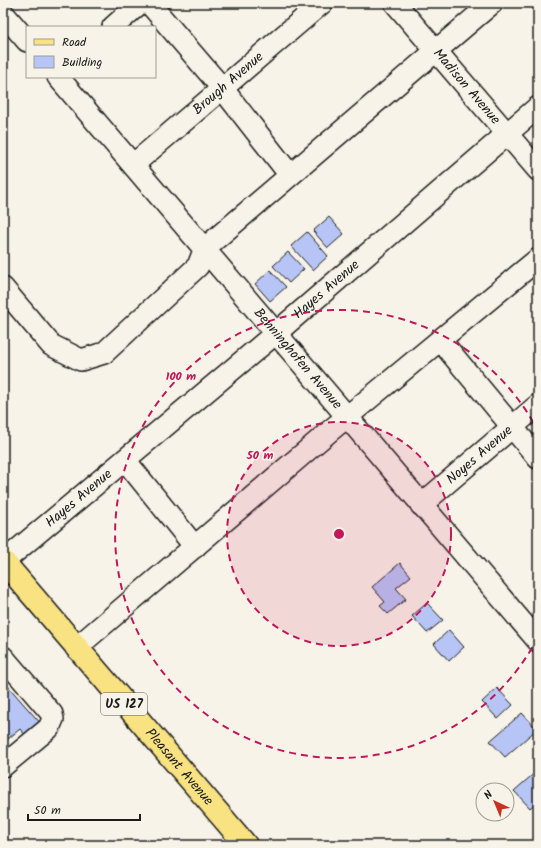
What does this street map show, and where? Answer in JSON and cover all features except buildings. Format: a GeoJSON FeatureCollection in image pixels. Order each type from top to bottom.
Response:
{"type":"FeatureCollection","features":[{"type":"Feature","properties":{"kind":"main road","name":"Pleasant Avenue"},"geometry":{"type":"LineString","coordinates":[[3,562],[246,845]]}},
{"type":"Feature","properties":{"kind":"street"},"geometry":{"type":"LineString","coordinates":[[114,26],[140,3]]}},
{"type":"Feature","properties":{"kind":"street"},"geometry":{"type":"LineString","coordinates":[[149,3],[222,88],[290,175]]}},
{"type":"Feature","properties":{"kind":"street","name":"Brough Avenue"},"geometry":{"type":"LineString","coordinates":[[134,164],[322,3]]}},
{"type":"Feature","properties":{"kind":"street","name":"Madison Avenue"},"geometry":{"type":"LineString","coordinates":[[395,3],[538,170]]}},
{"type":"Feature","properties":{"kind":"street"},"geometry":{"type":"LineString","coordinates":[[4,293],[51,345],[82,360],[104,353],[198,266],[205,248],[492,3]]}},
{"type":"Feature","properties":{"kind":"street"},"geometry":{"type":"LineString","coordinates":[[3,13],[26,40]]}},
{"type":"Feature","properties":{"kind":"street","name":"Benninghofen Avenue"},"geometry":{"type":"LineString","coordinates":[[59,78],[134,164],[421,505],[538,640]]}},
{"type":"Feature","properties":{"kind":"street","name":"Hayes Avenue"},"geometry":{"type":"LineString","coordinates":[[3,562],[276,334],[538,107]]}},
{"type":"Feature","properties":{"kind":"street"},"geometry":{"type":"LineString","coordinates":[[76,648],[347,417],[538,259]]}},
{"type":"Feature","properties":{"kind":"street"},"geometry":{"type":"LineString","coordinates":[[441,340],[538,458]]}},
{"type":"Feature","properties":{"kind":"street","name":"Noyes Avenue"},"geometry":{"type":"LineString","coordinates":[[421,505],[538,405]]}},
{"type":"Feature","properties":{"kind":"street"},"geometry":{"type":"LineString","coordinates":[[125,460],[195,547]]}},
{"type":"Feature","properties":{"kind":"street"},"geometry":{"type":"LineString","coordinates":[[3,766],[49,728],[53,719],[52,714],[6,666]]}}]}
